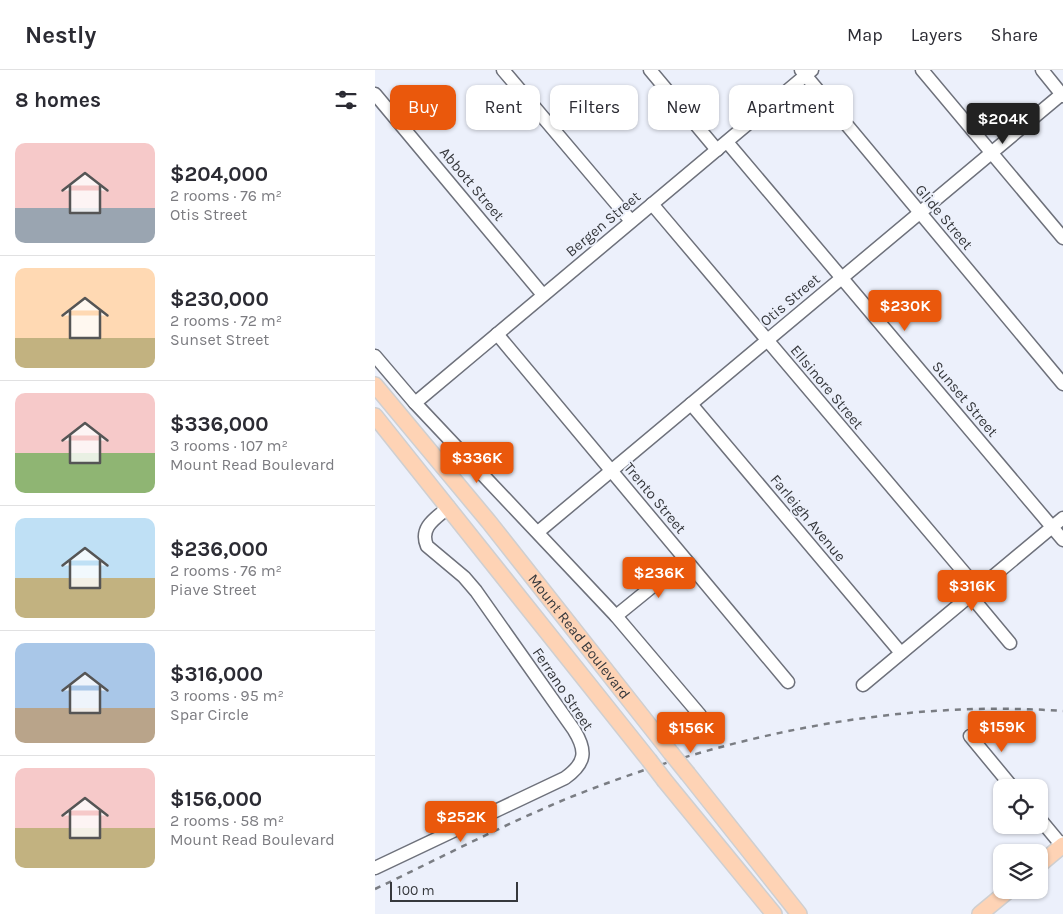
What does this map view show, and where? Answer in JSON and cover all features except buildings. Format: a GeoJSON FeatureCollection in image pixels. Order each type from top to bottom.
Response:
{"type":"FeatureCollection","features":[{"type":"Feature","properties":{"kind":"main road","name":"Mount Read Boulevard"},"geometry":{"type":"LineString","coordinates":[[375,385],[489,522],[799,914]]}},
{"type":"Feature","properties":{"kind":"main road","name":"Mount Read Boulevard"},"geometry":{"type":"LineString","coordinates":[[375,416],[381,429],[449,507],[665,781],[774,914]]}},
{"type":"Feature","properties":{"kind":"main road"},"geometry":{"type":"LineString","coordinates":[[441,465],[449,507],[468,510],[489,522]]}},
{"type":"Feature","properties":{"kind":"main road"},"geometry":{"type":"LineString","coordinates":[[1048,858],[1063,846]]}},
{"type":"Feature","properties":{"kind":"main road"},"geometry":{"type":"LineString","coordinates":[[980,914],[998,899]]}},
{"type":"Feature","properties":{"kind":"street"},"geometry":{"type":"LineString","coordinates":[[503,70],[631,222]]}},
{"type":"Feature","properties":{"kind":"street","name":"Sunset Street"},"geometry":{"type":"LineString","coordinates":[[650,70],[842,278],[1063,540]]}},
{"type":"Feature","properties":{"kind":"street"},"geometry":{"type":"LineString","coordinates":[[922,70],[1063,238]]}},
{"type":"Feature","properties":{"kind":"street"},"geometry":{"type":"LineString","coordinates":[[1042,70],[1063,94]]}},
{"type":"Feature","properties":{"kind":"street","name":"Bergen Street"},"geometry":{"type":"LineString","coordinates":[[415,403],[722,146],[806,72]]}},
{"type":"Feature","properties":{"kind":"street","name":"Glide Street"},"geometry":{"type":"LineString","coordinates":[[806,72],[919,214],[1063,384]]}},
{"type":"Feature","properties":{"kind":"street","name":"Abbott Street"},"geometry":{"type":"LineString","coordinates":[[375,94],[543,295]]}},
{"type":"Feature","properties":{"kind":"street","name":"Otis Street"},"geometry":{"type":"LineString","coordinates":[[538,532],[1063,94]]}},
{"type":"Feature","properties":{"kind":"street","name":"Ellsinore Street"},"geometry":{"type":"LineString","coordinates":[[653,204],[974,592],[1010,643]]}},
{"type":"Feature","properties":{"kind":"street","name":"Trento Street"},"geometry":{"type":"LineString","coordinates":[[497,334],[788,682]]}},
{"type":"Feature","properties":{"kind":"street"},"geometry":{"type":"LineString","coordinates":[[375,356],[415,403],[616,616],[700,715]]}},
{"type":"Feature","properties":{"kind":"street","name":"Farleigh Avenue"},"geometry":{"type":"LineString","coordinates":[[691,404],[901,653]]}},
{"type":"Feature","properties":{"kind":"street","name":"Ferrano Street"},"geometry":{"type":"LineString","coordinates":[[375,868],[565,778],[576,770],[582,760],[583,749],[573,730],[477,591],[464,577],[427,546],[425,532],[428,524],[449,507]]}},
{"type":"Feature","properties":{"kind":"street"},"geometry":{"type":"LineString","coordinates":[[863,685],[1063,518]]}},
{"type":"Feature","properties":{"kind":"street"},"geometry":{"type":"LineString","coordinates":[[616,616],[685,560]]}},
{"type":"Feature","properties":{"kind":"street"},"geometry":{"type":"LineString","coordinates":[[970,736],[1006,779]]}},
{"type":"Feature","properties":{"kind":"street"},"geometry":{"type":"LineString","coordinates":[[1048,828],[1063,846]]}},
{"type":"Feature","properties":{"kind":"railway"},"geometry":{"type":"LineString","coordinates":[[375,889],[494,831],[566,799],[686,757],[747,740],[873,717],[936,711],[1000,709],[1063,711]]}}]}
